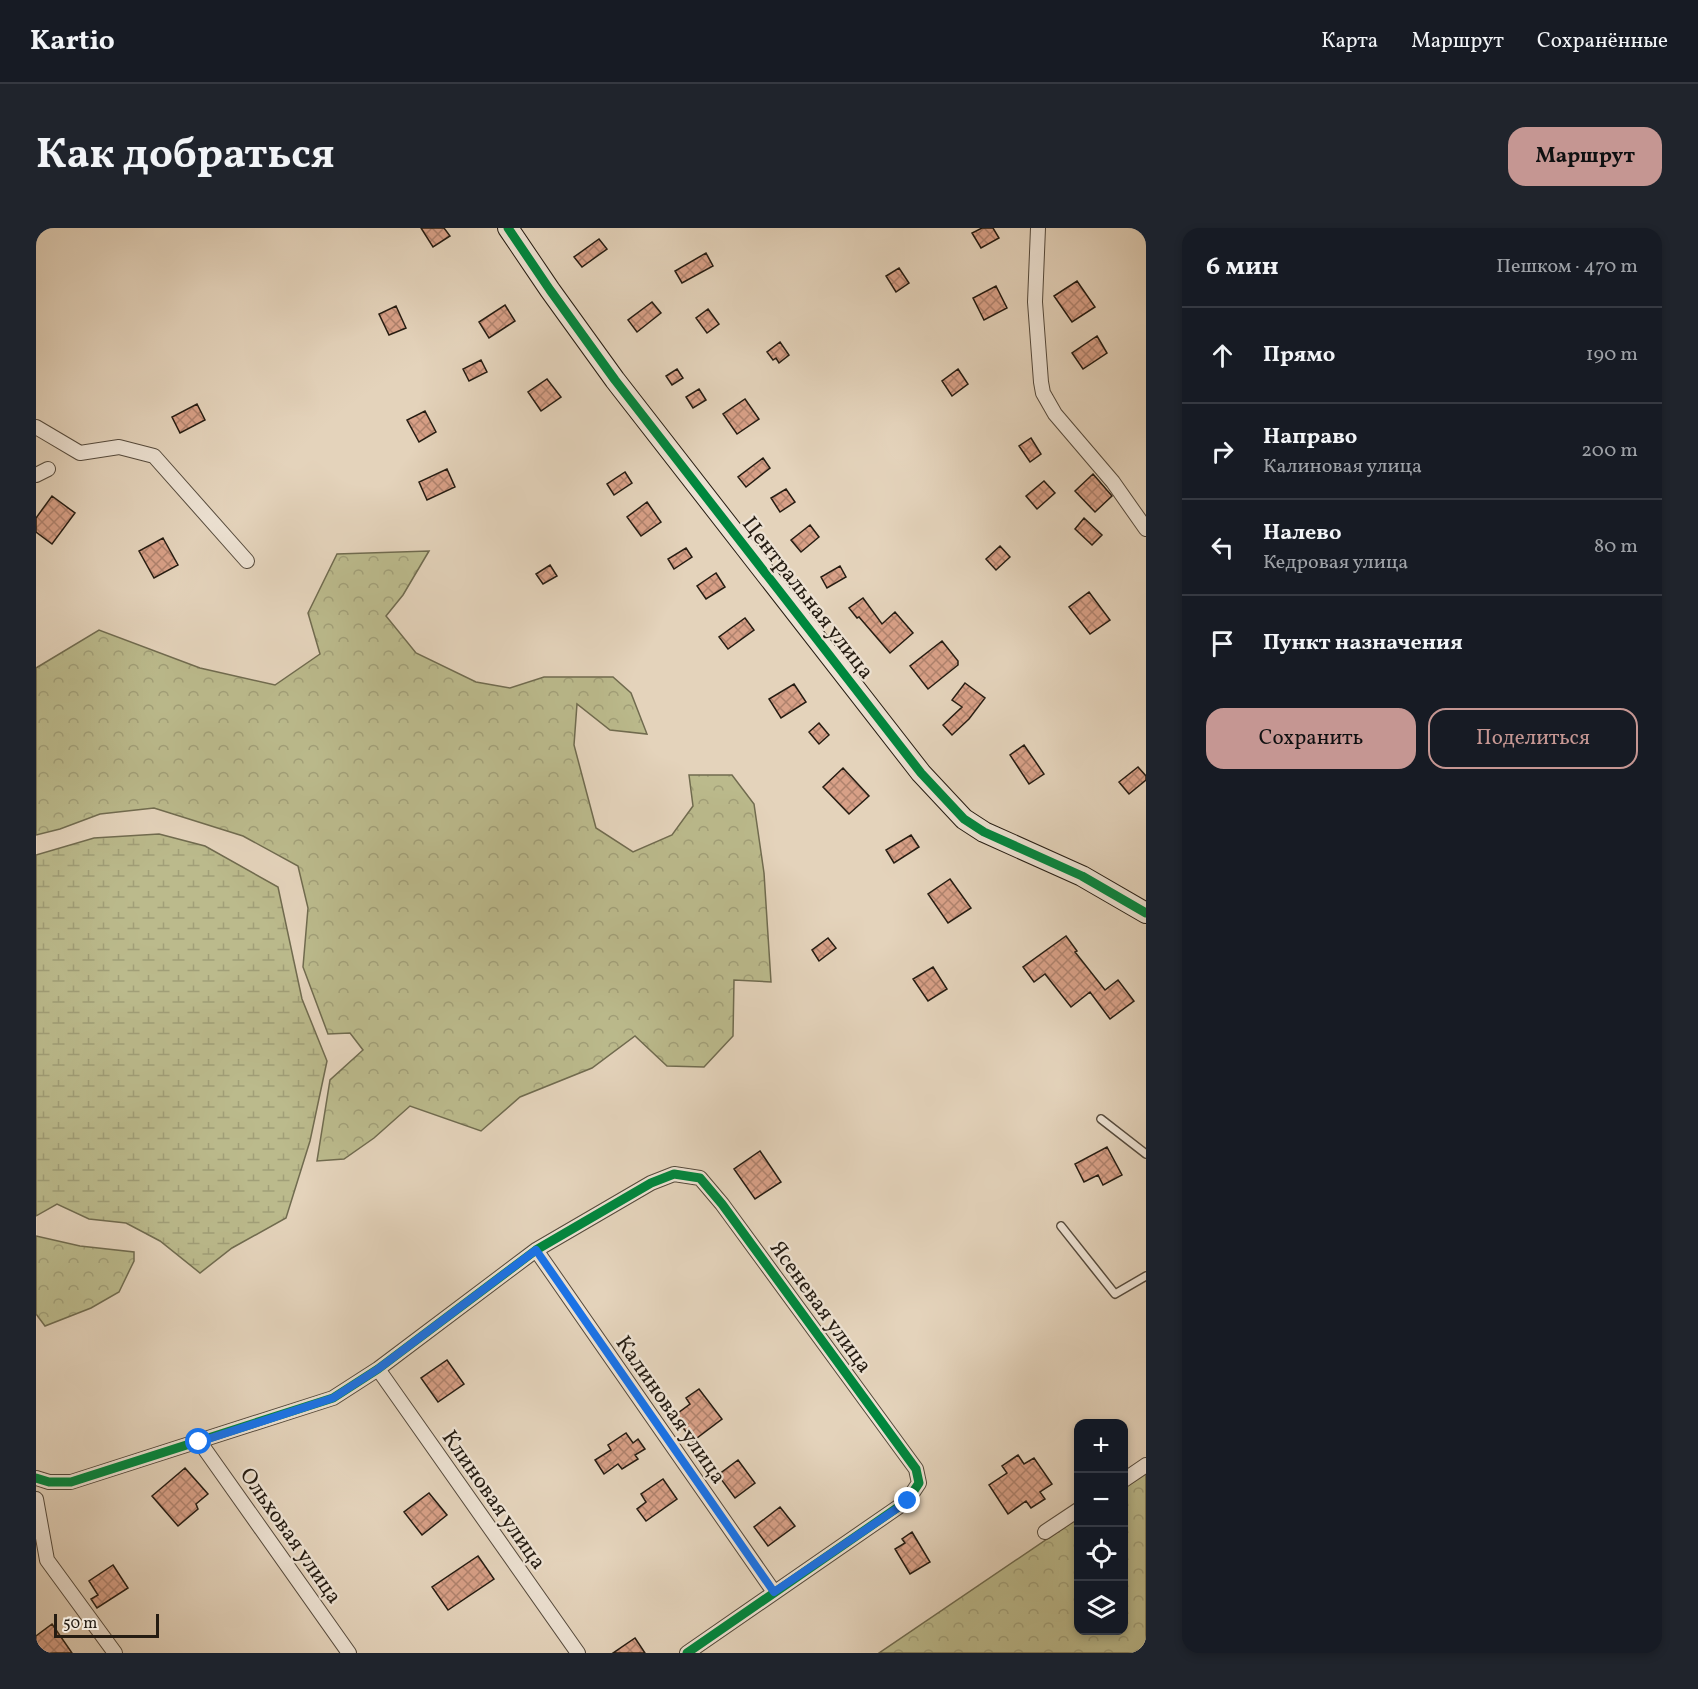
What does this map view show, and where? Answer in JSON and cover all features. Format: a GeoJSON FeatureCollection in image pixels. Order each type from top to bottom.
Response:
{"type":"FeatureCollection","features":[{"type":"Feature","properties":{"kind":"street","name":"Центральная улица"},"geometry":{"type":"LineString","coordinates":[[508,228],[615,380],[921,773],[940,794],[964,819],[984,832],[1082,876],[1146,913]]}},
{"type":"Feature","properties":{"kind":"street"},"geometry":{"type":"LineString","coordinates":[[1038,228],[1035,302],[1043,393],[1055,414],[1113,482],[1146,529]]}},
{"type":"Feature","properties":{"kind":"street"},"geometry":{"type":"LineString","coordinates":[[36,427],[80,453],[119,447],[154,456],[247,561]]}},
{"type":"Feature","properties":{"kind":"street","name":"Ясеневая улица"},"geometry":{"type":"LineString","coordinates":[[536,1250],[651,1182],[674,1174],[700,1178],[722,1204],[916,1468],[919,1483],[908,1501],[774,1592]]}},
{"type":"Feature","properties":{"kind":"street"},"geometry":{"type":"LineString","coordinates":[[36,1478],[50,1482],[71,1482],[333,1398],[378,1369],[536,1250]]}},
{"type":"Feature","properties":{"kind":"street","name":"Калиновая улица"},"geometry":{"type":"LineString","coordinates":[[536,1250],[774,1592]]}},
{"type":"Feature","properties":{"kind":"street","name":"Клиновая улица"},"geometry":{"type":"LineString","coordinates":[[378,1369],[578,1653]]}},
{"type":"Feature","properties":{"kind":"street","name":"Ольховая улица"},"geometry":{"type":"LineString","coordinates":[[199,1442],[349,1653]]}},
{"type":"Feature","properties":{"kind":"street"},"geometry":{"type":"LineString","coordinates":[[1128,1477],[1146,1465]]}},
{"type":"Feature","properties":{"kind":"street"},"geometry":{"type":"LineString","coordinates":[[36,1499],[47,1560],[115,1653]]}},
{"type":"Feature","properties":{"kind":"street"},"geometry":{"type":"LineString","coordinates":[[1045,1532],[1074,1513]]}},
{"type":"Feature","properties":{"kind":"street"},"geometry":{"type":"LineString","coordinates":[[687,1653],[774,1592]]}},
{"type":"Feature","properties":{"kind":"lane"},"geometry":{"type":"LineString","coordinates":[[1101,1119],[1146,1154]]}},
{"type":"Feature","properties":{"kind":"lane"},"geometry":{"type":"LineString","coordinates":[[1061,1226],[1115,1294],[1146,1276]]}},
{"type":"Feature","properties":{"kind":"green space"},"geometry":{"type":"Polygon","coordinates":[[[429,551],[403,595],[386,616],[416,653],[476,682],[510,688],[544,677],[613,677],[631,693],[647,734],[610,730],[577,704],[574,745],[596,828],[633,852],[672,835],[693,806],[689,775],[732,775],[754,804],[764,873],[771,982],[734,980],[733,1036],[704,1067],[667,1066],[635,1036],[592,1068],[520,1097],[481,1131],[410,1106],[374,1138],[344,1159],[317,1161],[330,1080],[363,1050],[350,1033],[328,1034],[303,967],[308,908],[298,866],[243,836],[154,808],[100,814],[36,835],[36,668],[99,630],[200,668],[275,685],[320,654],[308,613],[337,554],[429,551]]]}},
{"type":"Feature","properties":{"kind":"green space"},"geometry":{"type":"Polygon","coordinates":[[[159,834],[205,846],[278,887],[302,999],[327,1061],[310,1141],[286,1218],[232,1248],[200,1273],[160,1241],[126,1223],[89,1219],[57,1204],[36,1216],[36,855],[94,838],[159,834]]]}},
{"type":"Feature","properties":{"kind":"green space"},"geometry":{"type":"Polygon","coordinates":[[[36,1236],[80,1246],[134,1252],[134,1261],[119,1292],[91,1308],[45,1326],[36,1314],[36,1236]]]}},
{"type":"Feature","properties":{"kind":"green space"},"geometry":{"type":"Polygon","coordinates":[[[1146,1473],[1146,1653],[879,1653],[1074,1521],[1074,1635],[1128,1635],[1128,1485],[1146,1473]]]}},
{"type":"Feature","properties":{"kind":"building"},"geometry":{"type":"Polygon","coordinates":[[[421,228],[444,228],[450,236],[433,247],[421,228]]]}},
{"type":"Feature","properties":{"kind":"building"},"geometry":{"type":"Polygon","coordinates":[[[982,228],[993,228],[999,238],[981,248],[972,233],[982,228]]]}},
{"type":"Feature","properties":{"kind":"building"},"geometry":{"type":"Polygon","coordinates":[[[599,239],[607,249],[582,267],[574,257],[599,239]]]}},
{"type":"Feature","properties":{"kind":"building"},"geometry":{"type":"Polygon","coordinates":[[[706,253],[713,266],[682,283],[675,271],[706,253]]]}},
{"type":"Feature","properties":{"kind":"building"},"geometry":{"type":"Polygon","coordinates":[[[899,268],[909,283],[896,292],[886,276],[899,268]]]}},
{"type":"Feature","properties":{"kind":"building"},"geometry":{"type":"Polygon","coordinates":[[[1077,281],[1095,307],[1072,322],[1054,296],[1077,281]]]}},
{"type":"Feature","properties":{"kind":"building"},"geometry":{"type":"Polygon","coordinates":[[[996,286],[1007,308],[984,320],[973,298],[996,286]]]}},
{"type":"Feature","properties":{"kind":"building"},"geometry":{"type":"Polygon","coordinates":[[[652,302],[661,313],[637,332],[628,320],[652,302]]]}},
{"type":"Feature","properties":{"kind":"building"},"geometry":{"type":"Polygon","coordinates":[[[505,305],[515,321],[489,338],[479,322],[505,305]]]}},
{"type":"Feature","properties":{"kind":"building"},"geometry":{"type":"Polygon","coordinates":[[[396,306],[406,328],[389,335],[379,314],[396,306]]]}},
{"type":"Feature","properties":{"kind":"building"},"geometry":{"type":"Polygon","coordinates":[[[708,309],[719,324],[707,333],[696,318],[708,309]]]}},
{"type":"Feature","properties":{"kind":"building"},"geometry":{"type":"Polygon","coordinates":[[[1097,336],[1107,353],[1083,369],[1072,353],[1097,336]]]}},
{"type":"Feature","properties":{"kind":"building"},"geometry":{"type":"Polygon","coordinates":[[[780,342],[789,355],[779,363],[776,358],[773,360],[767,352],[780,342]]]}},
{"type":"Feature","properties":{"kind":"building"},"geometry":{"type":"Polygon","coordinates":[[[481,360],[487,372],[469,381],[463,369],[481,360]]]}},
{"type":"Feature","properties":{"kind":"building"},"geometry":{"type":"Polygon","coordinates":[[[677,369],[683,378],[672,385],[666,376],[677,369]]]}},
{"type":"Feature","properties":{"kind":"building"},"geometry":{"type":"Polygon","coordinates":[[[958,369],[968,384],[952,396],[942,381],[958,369]]]}},
{"type":"Feature","properties":{"kind":"building"},"geometry":{"type":"Polygon","coordinates":[[[547,379],[561,397],[541,411],[528,392],[547,379]]]}},
{"type":"Feature","properties":{"kind":"building"},"geometry":{"type":"Polygon","coordinates":[[[699,389],[706,400],[693,408],[686,397],[699,389]]]}},
{"type":"Feature","properties":{"kind":"building"},"geometry":{"type":"Polygon","coordinates":[[[745,399],[759,419],[737,434],[723,414],[745,399]]]}},
{"type":"Feature","properties":{"kind":"building"},"geometry":{"type":"Polygon","coordinates":[[[197,404],[205,420],[180,433],[172,417],[197,404]]]}},
{"type":"Feature","properties":{"kind":"building"},"geometry":{"type":"Polygon","coordinates":[[[425,411],[436,432],[419,442],[407,420],[425,411]]]}},
{"type":"Feature","properties":{"kind":"building"},"geometry":{"type":"Polygon","coordinates":[[[1031,438],[1041,454],[1030,462],[1019,446],[1031,438]]]}},
{"type":"Feature","properties":{"kind":"building"},"geometry":{"type":"Polygon","coordinates":[[[763,458],[770,468],[746,487],[738,477],[763,458]]]}},
{"type":"Feature","properties":{"kind":"building"},"geometry":{"type":"Polygon","coordinates":[[[447,469],[455,487],[427,500],[419,482],[447,469]]]}},
{"type":"Feature","properties":{"kind":"building"},"geometry":{"type":"Polygon","coordinates":[[[625,472],[632,483],[614,495],[607,484],[625,472]]]}},
{"type":"Feature","properties":{"kind":"building"},"geometry":{"type":"Polygon","coordinates":[[[1093,474],[1112,496],[1095,512],[1075,491],[1093,474]]]}},
{"type":"Feature","properties":{"kind":"building"},"geometry":{"type":"Polygon","coordinates":[[[1044,481],[1055,493],[1037,509],[1026,496],[1044,481]]]}},
{"type":"Feature","properties":{"kind":"building"},"geometry":{"type":"Polygon","coordinates":[[[786,489],[795,502],[780,512],[771,498],[786,489]]]}},
{"type":"Feature","properties":{"kind":"building"},"geometry":{"type":"Polygon","coordinates":[[[52,496],[75,513],[52,544],[36,532],[36,518],[52,496]]]}},
{"type":"Feature","properties":{"kind":"building"},"geometry":{"type":"Polygon","coordinates":[[[647,502],[661,522],[641,536],[627,517],[647,502]]]}},
{"type":"Feature","properties":{"kind":"building"},"geometry":{"type":"Polygon","coordinates":[[[1084,518],[1102,535],[1092,545],[1075,529],[1084,518]]]}},
{"type":"Feature","properties":{"kind":"building"},"geometry":{"type":"Polygon","coordinates":[[[810,525],[819,537],[801,552],[791,540],[810,525]]]}},
{"type":"Feature","properties":{"kind":"building"},"geometry":{"type":"Polygon","coordinates":[[[163,538],[178,565],[154,578],[139,551],[163,538]]]}},
{"type":"Feature","properties":{"kind":"building"},"geometry":{"type":"Polygon","coordinates":[[[1000,546],[1010,557],[996,570],[986,559],[1000,546]]]}},
{"type":"Feature","properties":{"kind":"building"},"geometry":{"type":"Polygon","coordinates":[[[686,548],[692,557],[674,569],[668,559],[686,548]]]}},
{"type":"Feature","properties":{"kind":"building"},"geometry":{"type":"Polygon","coordinates":[[[550,565],[557,576],[543,584],[536,574],[550,565]]]}},
{"type":"Feature","properties":{"kind":"building"},"geometry":{"type":"Polygon","coordinates":[[[840,566],[846,577],[827,588],[821,577],[840,566]]]}},
{"type":"Feature","properties":{"kind":"building"},"geometry":{"type":"Polygon","coordinates":[[[716,573],[725,587],[706,599],[697,586],[716,573]]]}},
{"type":"Feature","properties":{"kind":"building"},"geometry":{"type":"Polygon","coordinates":[[[1089,592],[1110,620],[1090,634],[1069,607],[1089,592]]]}},
{"type":"Feature","properties":{"kind":"building"},"geometry":{"type":"Polygon","coordinates":[[[863,598],[882,624],[895,612],[913,633],[890,653],[849,608],[863,598]]]}},
{"type":"Feature","properties":{"kind":"building"},"geometry":{"type":"Polygon","coordinates":[[[745,618],[754,630],[728,649],[719,637],[745,618]]]}},
{"type":"Feature","properties":{"kind":"building"},"geometry":{"type":"Polygon","coordinates":[[[942,641],[958,661],[958,665],[928,689],[910,666],[942,641]]]}},
{"type":"Feature","properties":{"kind":"building"},"geometry":{"type":"Polygon","coordinates":[[[965,683],[985,698],[969,719],[952,735],[943,725],[962,707],[952,700],[965,683]]]}},
{"type":"Feature","properties":{"kind":"building"},"geometry":{"type":"Polygon","coordinates":[[[794,684],[806,702],[781,718],[769,699],[794,684]]]}},
{"type":"Feature","properties":{"kind":"building"},"geometry":{"type":"Polygon","coordinates":[[[819,723],[829,735],[819,744],[809,732],[819,723]]]}},
{"type":"Feature","properties":{"kind":"building"},"geometry":{"type":"Polygon","coordinates":[[[1024,745],[1044,774],[1029,784],[1010,755],[1024,745]]]}},
{"type":"Feature","properties":{"kind":"building"},"geometry":{"type":"Polygon","coordinates":[[[1138,767],[1146,776],[1146,780],[1129,794],[1119,782],[1138,767]]]}},
{"type":"Feature","properties":{"kind":"building"},"geometry":{"type":"Polygon","coordinates":[[[843,768],[869,796],[849,814],[823,787],[843,768]]]}},
{"type":"Feature","properties":{"kind":"building"},"geometry":{"type":"Polygon","coordinates":[[[911,835],[919,847],[894,863],[886,850],[911,835]]]}},
{"type":"Feature","properties":{"kind":"building"},"geometry":{"type":"Polygon","coordinates":[[[950,879],[971,908],[948,923],[928,894],[950,879]]]}},
{"type":"Feature","properties":{"kind":"building"},"geometry":{"type":"Polygon","coordinates":[[[1066,936],[1077,951],[1075,952],[1105,990],[1118,980],[1134,1001],[1110,1019],[1090,992],[1071,1007],[1045,974],[1034,982],[1023,967],[1066,936]]]}},
{"type":"Feature","properties":{"kind":"building"},"geometry":{"type":"Polygon","coordinates":[[[828,938],[836,948],[819,961],[812,950],[828,938]]]}},
{"type":"Feature","properties":{"kind":"building"},"geometry":{"type":"Polygon","coordinates":[[[933,967],[947,989],[928,1001],[913,979],[933,967]]]}},
{"type":"Feature","properties":{"kind":"building"},"geometry":{"type":"Polygon","coordinates":[[[1107,1147],[1122,1175],[1103,1185],[1098,1175],[1084,1182],[1075,1164],[1107,1147]]]}},
{"type":"Feature","properties":{"kind":"building"},"geometry":{"type":"Polygon","coordinates":[[[760,1151],[781,1182],[755,1199],[734,1169],[760,1151]]]}},
{"type":"Feature","properties":{"kind":"building"},"geometry":{"type":"Polygon","coordinates":[[[447,1360],[464,1384],[438,1402],[421,1378],[447,1360]]]}},
{"type":"Feature","properties":{"kind":"building"},"geometry":{"type":"Polygon","coordinates":[[[699,1389],[722,1419],[693,1441],[674,1416],[690,1404],[686,1398],[699,1389]]]}},
{"type":"Feature","properties":{"kind":"building"},"geometry":{"type":"Polygon","coordinates":[[[626,1433],[633,1443],[638,1439],[645,1449],[635,1455],[638,1459],[622,1469],[618,1464],[604,1474],[595,1460],[611,1450],[608,1445],[626,1433]]]}},
{"type":"Feature","properties":{"kind":"building"},"geometry":{"type":"Polygon","coordinates":[[[1018,1455],[1024,1464],[1034,1458],[1052,1484],[1040,1492],[1045,1499],[1031,1508],[1026,1501],[1008,1514],[989,1485],[1007,1473],[1002,1466],[1018,1455]]]}},
{"type":"Feature","properties":{"kind":"building"},"geometry":{"type":"Polygon","coordinates":[[[738,1460],[755,1483],[735,1498],[718,1475],[738,1460]]]}},
{"type":"Feature","properties":{"kind":"building"},"geometry":{"type":"Polygon","coordinates":[[[185,1468],[208,1494],[196,1504],[198,1509],[178,1526],[152,1496],[185,1468]]]}},
{"type":"Feature","properties":{"kind":"building"},"geometry":{"type":"Polygon","coordinates":[[[663,1479],[677,1499],[646,1521],[637,1509],[646,1502],[641,1494],[663,1479]]]}},
{"type":"Feature","properties":{"kind":"building"},"geometry":{"type":"Polygon","coordinates":[[[429,1493],[447,1515],[422,1535],[404,1512],[429,1493]]]}},
{"type":"Feature","properties":{"kind":"building"},"geometry":{"type":"Polygon","coordinates":[[[780,1507],[795,1526],[768,1546],[754,1527],[780,1507]]]}},
{"type":"Feature","properties":{"kind":"building"},"geometry":{"type":"Polygon","coordinates":[[[912,1532],[930,1562],[910,1574],[895,1549],[905,1543],[902,1539],[912,1532]]]}},
{"type":"Feature","properties":{"kind":"building"},"geometry":{"type":"Polygon","coordinates":[[[478,1556],[494,1579],[448,1610],[432,1587],[478,1556]]]}},
{"type":"Feature","properties":{"kind":"building"},"geometry":{"type":"Polygon","coordinates":[[[113,1565],[128,1588],[97,1608],[91,1599],[98,1595],[89,1581],[113,1565]]]}},
{"type":"Feature","properties":{"kind":"building"},"geometry":{"type":"Polygon","coordinates":[[[52,1624],[72,1653],[36,1653],[36,1636],[52,1624]]]}},
{"type":"Feature","properties":{"kind":"building"},"geometry":{"type":"Polygon","coordinates":[[[635,1638],[645,1653],[613,1653],[635,1638]]]}},
{"type":"Feature","properties":{"kind":"cycle path"},"geometry":{"type":"LineString","coordinates":[[508,228],[615,380],[921,773],[964,819],[984,832],[1082,876],[1146,913]]}},
{"type":"Feature","properties":{"kind":"cycle path"},"geometry":{"type":"LineString","coordinates":[[36,1478],[49,1482],[71,1482],[333,1398],[378,1369],[536,1250],[651,1183],[674,1174],[700,1178],[722,1204],[916,1469],[919,1483],[907,1501],[687,1653]]}},
{"type":"Feature","properties":{"kind":"route"},"geometry":{"type":"LineString","coordinates":[[199,1442],[333,1398],[378,1369],[536,1250],[774,1592],[908,1501]]}}]}
